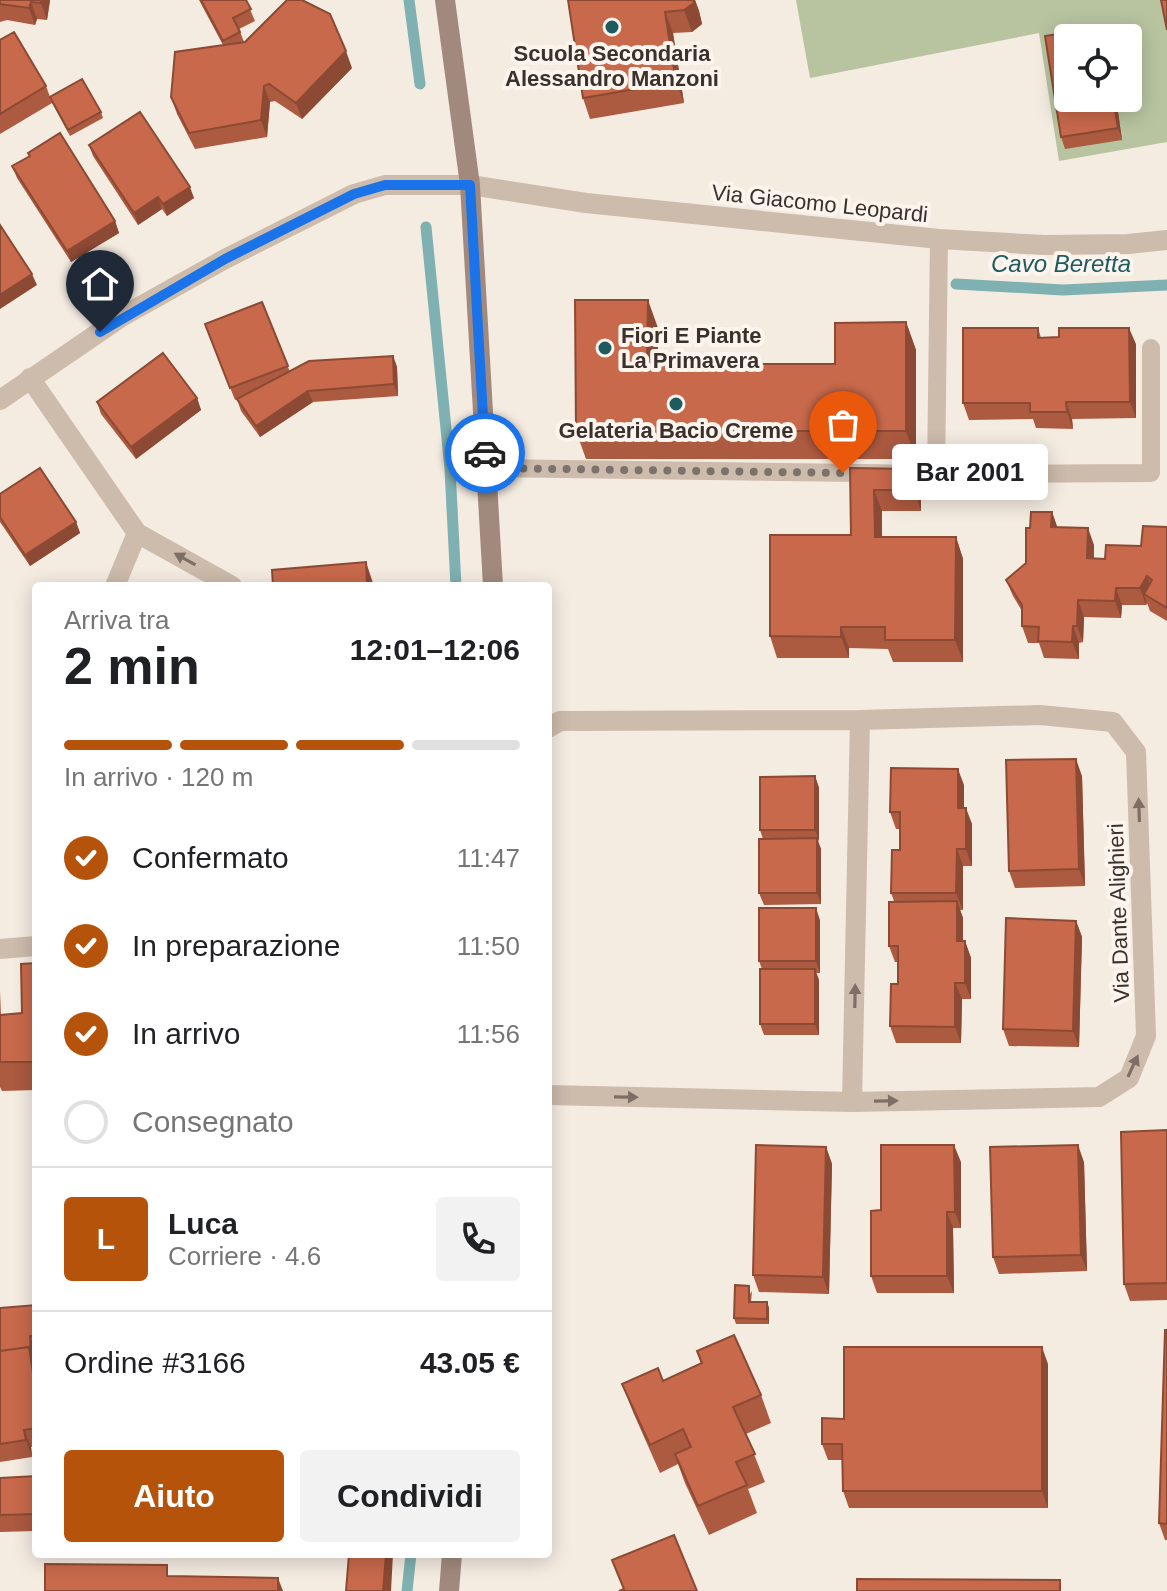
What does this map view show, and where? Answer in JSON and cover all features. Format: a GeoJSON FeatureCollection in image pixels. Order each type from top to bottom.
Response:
{"type":"FeatureCollection","features":[{"type":"Feature","properties":{"kind":"street"},"geometry":{"type":"LineString","coordinates":[[445,0],[470,185],[493,582]]}},
{"type":"Feature","properties":{"kind":"street","name":"Via Giacomo Leopardi"},"geometry":{"type":"LineString","coordinates":[[0,400],[123,316],[225,259],[354,194],[385,185],[470,185],[586,203],[939,239],[1044,245],[1128,244],[1167,240]]}},
{"type":"Feature","properties":{"kind":"street"},"geometry":{"type":"LineString","coordinates":[[30,378],[137,533],[225,582]]}},
{"type":"Feature","properties":{"kind":"street"},"geometry":{"type":"LineString","coordinates":[[117,582],[137,533]]}},
{"type":"Feature","properties":{"kind":"street","name":"Via Dante Alighieri"},"geometry":{"type":"LineString","coordinates":[[552,726],[560,721],[860,720],[1040,715],[1113,722],[1136,752],[1146,1036],[1129,1078],[1099,1097],[852,1102],[552,1095]]}},
{"type":"Feature","properties":{"kind":"street"},"geometry":{"type":"LineString","coordinates":[[852,1102],[860,720]]}},
{"type":"Feature","properties":{"kind":"street"},"geometry":{"type":"LineString","coordinates":[[0,949],[32,946]]}},
{"type":"Feature","properties":{"kind":"street"},"geometry":{"type":"LineString","coordinates":[[449,1591],[452,1558]]}},
{"type":"Feature","properties":{"kind":"lane"},"geometry":{"type":"LineString","coordinates":[[936,474],[939,239]]}},
{"type":"Feature","properties":{"kind":"lane"},"geometry":{"type":"LineString","coordinates":[[486,471],[487,468],[936,474],[1151,473],[1151,348]]}},
{"type":"Feature","properties":{"kind":"green space"},"geometry":{"type":"Polygon","coordinates":[[[796,0],[1167,0],[1167,142],[1059,161],[1039,33],[810,78],[796,0]]]}},
{"type":"Feature","properties":{"kind":"building"},"geometry":{"type":"Polygon","coordinates":[[[0,0],[41,0],[41,3],[31,2],[29,8],[0,4],[0,0]]]}},
{"type":"Feature","properties":{"kind":"building"},"geometry":{"type":"Polygon","coordinates":[[[201,0],[246,0],[251,9],[233,18],[240,32],[223,41],[201,0]]]}},
{"type":"Feature","properties":{"kind":"building"},"geometry":{"type":"Polygon","coordinates":[[[287,0],[302,0],[330,14],[346,51],[296,103],[269,84],[264,86],[261,120],[189,133],[171,97],[175,52],[245,42],[287,0]]]}},
{"type":"Feature","properties":{"kind":"building"},"geometry":{"type":"Polygon","coordinates":[[[568,0],[693,0],[694,3],[684,10],[665,12],[676,82],[583,98],[568,0]]]}},
{"type":"Feature","properties":{"kind":"building"},"geometry":{"type":"Polygon","coordinates":[[[1161,0],[1167,0],[1167,30],[1161,0]]]}},
{"type":"Feature","properties":{"kind":"building"},"geometry":{"type":"Polygon","coordinates":[[[14,32],[46,86],[0,114],[0,40],[14,32]]]}},
{"type":"Feature","properties":{"kind":"building"},"geometry":{"type":"Polygon","coordinates":[[[1054,35],[1054,93],[1045,36],[1054,35]]]}},
{"type":"Feature","properties":{"kind":"building"},"geometry":{"type":"Polygon","coordinates":[[[82,79],[101,112],[68,130],[50,97],[82,79]]]}},
{"type":"Feature","properties":{"kind":"building"},"geometry":{"type":"Polygon","coordinates":[[[140,112],[190,187],[163,204],[158,197],[134,213],[89,145],[140,112]]]}},
{"type":"Feature","properties":{"kind":"building"},"geometry":{"type":"Polygon","coordinates":[[[1057,112],[1115,112],[1118,128],[1061,137],[1057,112]]]}},
{"type":"Feature","properties":{"kind":"building"},"geometry":{"type":"Polygon","coordinates":[[[60,133],[115,221],[67,251],[12,166],[60,133]]]}},
{"type":"Feature","properties":{"kind":"building"},"geometry":{"type":"Polygon","coordinates":[[[0,225],[32,274],[0,295],[0,225]]]}},
{"type":"Feature","properties":{"kind":"building"},"geometry":{"type":"Polygon","coordinates":[[[575,300],[648,300],[647,364],[835,364],[835,323],[906,322],[906,431],[576,431],[575,300]]]}},
{"type":"Feature","properties":{"kind":"building"},"geometry":{"type":"Polygon","coordinates":[[[262,302],[288,366],[230,388],[205,324],[262,302]]]}},
{"type":"Feature","properties":{"kind":"building"},"geometry":{"type":"Polygon","coordinates":[[[963,328],[1038,328],[1038,338],[1059,337],[1059,328],[1129,328],[1130,402],[1066,402],[1067,412],[1030,412],[1030,403],[963,403],[963,328]]]}},
{"type":"Feature","properties":{"kind":"building"},"geometry":{"type":"Polygon","coordinates":[[[163,353],[197,398],[131,447],[97,402],[163,353]]]}},
{"type":"Feature","properties":{"kind":"building"},"geometry":{"type":"Polygon","coordinates":[[[393,356],[394,384],[308,391],[256,426],[237,399],[309,361],[393,356]]]}},
{"type":"Feature","properties":{"kind":"building"},"geometry":{"type":"Polygon","coordinates":[[[40,468],[76,522],[25,555],[0,517],[0,494],[40,468]]]}},
{"type":"Feature","properties":{"kind":"building"},"geometry":{"type":"Polygon","coordinates":[[[850,468],[913,469],[914,490],[874,490],[875,537],[956,537],[955,640],[885,640],[885,627],[841,627],[841,637],[770,636],[770,535],[851,535],[850,468]]]}},
{"type":"Feature","properties":{"kind":"building"},"geometry":{"type":"Polygon","coordinates":[[[1031,512],[1052,512],[1051,527],[1088,528],[1087,558],[1105,559],[1106,545],[1141,546],[1143,526],[1167,527],[1167,608],[1144,594],[1152,580],[1147,576],[1140,588],[1116,588],[1115,601],[1078,600],[1077,626],[1073,626],[1072,642],[1038,641],[1039,627],[1022,626],[1022,605],[1006,580],[1026,563],[1026,528],[1030,528],[1031,512]]]}},
{"type":"Feature","properties":{"kind":"building"},"geometry":{"type":"Polygon","coordinates":[[[366,562],[367,582],[273,582],[272,570],[366,562]]]}},
{"type":"Feature","properties":{"kind":"building"},"geometry":{"type":"Polygon","coordinates":[[[1076,759],[1079,869],[1009,871],[1006,760],[1076,759]]]}},
{"type":"Feature","properties":{"kind":"building"},"geometry":{"type":"Polygon","coordinates":[[[891,768],[958,769],[958,808],[966,808],[966,849],[957,849],[956,893],[891,893],[892,850],[900,850],[900,812],[890,812],[891,768]]]}},
{"type":"Feature","properties":{"kind":"building"},"geometry":{"type":"Polygon","coordinates":[[[815,776],[815,830],[760,830],[760,777],[815,776]]]}},
{"type":"Feature","properties":{"kind":"building"},"geometry":{"type":"Polygon","coordinates":[[[817,838],[817,893],[759,893],[759,839],[817,838]]]}},
{"type":"Feature","properties":{"kind":"building"},"geometry":{"type":"Polygon","coordinates":[[[957,901],[957,941],[965,941],[965,983],[955,983],[955,1027],[890,1026],[891,984],[898,984],[898,946],[889,946],[889,902],[957,901]]]}},
{"type":"Feature","properties":{"kind":"building"},"geometry":{"type":"Polygon","coordinates":[[[759,908],[816,908],[816,961],[759,961],[759,908]]]}},
{"type":"Feature","properties":{"kind":"building"},"geometry":{"type":"Polygon","coordinates":[[[1006,918],[1076,921],[1073,1031],[1003,1029],[1006,918]]]}},
{"type":"Feature","properties":{"kind":"building"},"geometry":{"type":"Polygon","coordinates":[[[32,963],[32,1062],[0,1062],[0,1015],[22,1013],[21,964],[32,963]]]}},
{"type":"Feature","properties":{"kind":"building"},"geometry":{"type":"Polygon","coordinates":[[[760,969],[815,969],[815,1024],[760,1024],[760,969]]]}},
{"type":"Feature","properties":{"kind":"building"},"geometry":{"type":"Polygon","coordinates":[[[1167,1130],[1167,1283],[1124,1284],[1121,1132],[1167,1130]]]}},
{"type":"Feature","properties":{"kind":"building"},"geometry":{"type":"Polygon","coordinates":[[[756,1145],[826,1147],[823,1277],[753,1275],[756,1145]]]}},
{"type":"Feature","properties":{"kind":"building"},"geometry":{"type":"Polygon","coordinates":[[[881,1145],[954,1145],[955,1212],[947,1212],[947,1276],[871,1276],[871,1211],[881,1210],[881,1145]]]}},
{"type":"Feature","properties":{"kind":"building"},"geometry":{"type":"Polygon","coordinates":[[[1078,1145],[1081,1255],[993,1257],[990,1147],[1078,1145]]]}},
{"type":"Feature","properties":{"kind":"building"},"geometry":{"type":"Polygon","coordinates":[[[735,1285],[749,1286],[749,1302],[767,1302],[767,1319],[734,1318],[735,1285]]]}},
{"type":"Feature","properties":{"kind":"building"},"geometry":{"type":"Polygon","coordinates":[[[32,1305],[31,1352],[29,1347],[0,1351],[0,1308],[32,1305]]]}},
{"type":"Feature","properties":{"kind":"building"},"geometry":{"type":"Polygon","coordinates":[[[1167,1330],[1167,1524],[1159,1523],[1167,1330]]]}},
{"type":"Feature","properties":{"kind":"building"},"geometry":{"type":"Polygon","coordinates":[[[734,1335],[761,1395],[733,1407],[755,1454],[736,1462],[747,1485],[698,1506],[675,1454],[691,1447],[683,1429],[650,1445],[622,1384],[658,1368],[663,1381],[702,1363],[697,1351],[734,1335]]]}},
{"type":"Feature","properties":{"kind":"building"},"geometry":{"type":"Polygon","coordinates":[[[29,1347],[32,1429],[24,1430],[26,1440],[0,1444],[0,1351],[29,1347]]]}},
{"type":"Feature","properties":{"kind":"building"},"geometry":{"type":"Polygon","coordinates":[[[844,1347],[1042,1347],[1042,1491],[843,1491],[842,1444],[822,1444],[822,1418],[844,1419],[844,1347]]]}},
{"type":"Feature","properties":{"kind":"building"},"geometry":{"type":"Polygon","coordinates":[[[32,1476],[32,1514],[0,1515],[0,1478],[32,1476]]]}},
{"type":"Feature","properties":{"kind":"building"},"geometry":{"type":"Polygon","coordinates":[[[674,1535],[697,1591],[619,1591],[624,1589],[612,1560],[674,1535]]]}},
{"type":"Feature","properties":{"kind":"building"},"geometry":{"type":"Polygon","coordinates":[[[349,1558],[386,1558],[383,1591],[346,1591],[349,1558]]]}},
{"type":"Feature","properties":{"kind":"building"},"geometry":{"type":"Polygon","coordinates":[[[45,1564],[167,1565],[167,1576],[278,1578],[278,1591],[45,1591],[45,1564]]]}},
{"type":"Feature","properties":{"kind":"building"},"geometry":{"type":"Polygon","coordinates":[[[857,1579],[1060,1580],[1060,1591],[857,1591],[857,1579]]]}},
{"type":"Feature","properties":{"kind":"waterway"},"geometry":{"type":"LineString","coordinates":[[409,0],[420,84]]}},
{"type":"Feature","properties":{"kind":"waterway"},"geometry":{"type":"LineString","coordinates":[[426,227],[450,469],[456,582]]}},
{"type":"Feature","properties":{"kind":"waterway","name":"Cavo Beretta"},"geometry":{"type":"LineString","coordinates":[[956,284],[1063,290],[1167,285]]}},
{"type":"Feature","properties":{"kind":"waterway"},"geometry":{"type":"LineString","coordinates":[[407,1591],[411,1558]]}},
{"type":"Feature","properties":{"kind":"way so far"},"geometry":{"type":"LineString","coordinates":[[485,453],[486,471],[487,468],[843,473]]}},
{"type":"Feature","properties":{"kind":"place","name":"Scuola Secondaria Alessandro Manzoni"},"geometry":{"type":"Point","coordinates":[612,27]}},
{"type":"Feature","properties":{"kind":"place","name":"Fiori E Piante La Primavera"},"geometry":{"type":"Point","coordinates":[605,348]}},
{"type":"Feature","properties":{"kind":"place","name":"Gelateria Bacio Creme"},"geometry":{"type":"Point","coordinates":[676,404]}},
{"type":"Feature","properties":{"kind":"place","name":"Bar 2001"},"geometry":{"type":"Point","coordinates":[843,473]}},
{"type":"Feature","properties":{"kind":"route"},"geometry":{"type":"LineString","coordinates":[[100,332],[225,259],[354,194],[385,185],[470,185],[485,453]]}}]}
